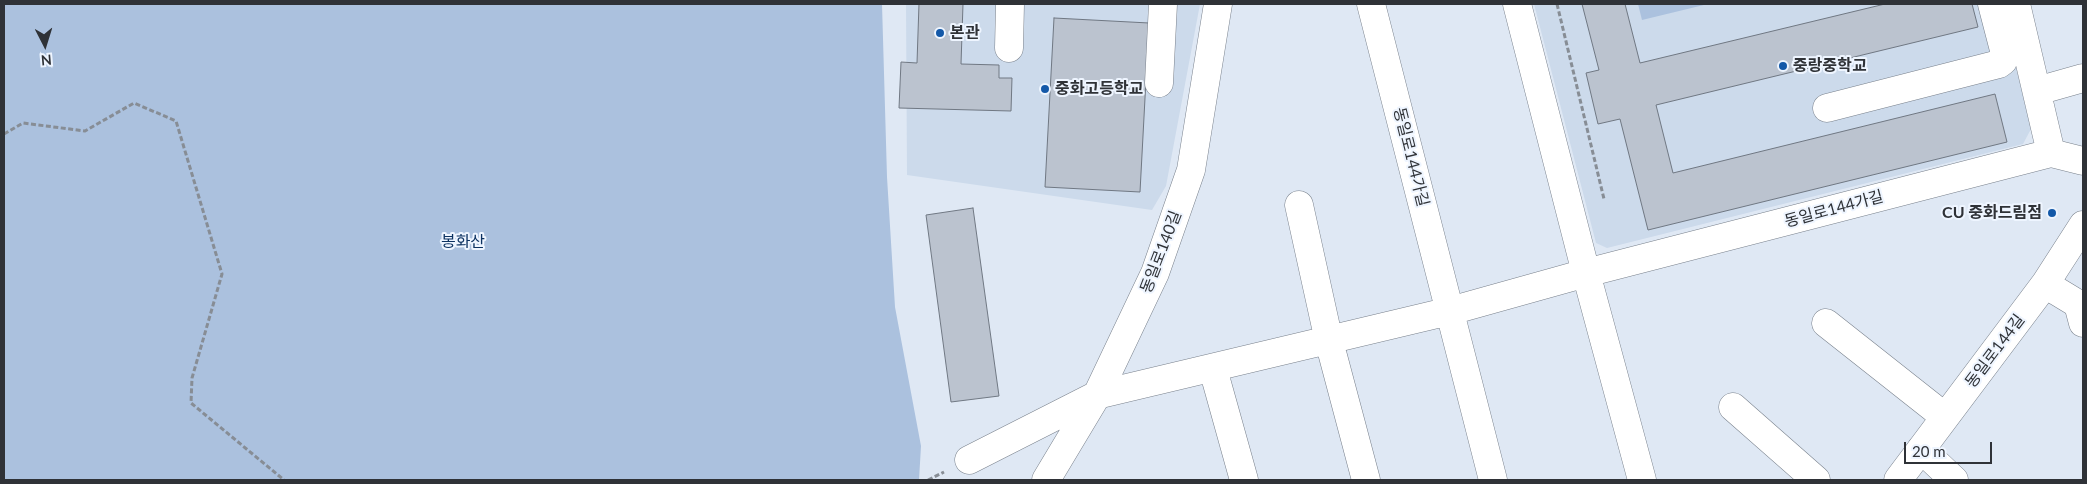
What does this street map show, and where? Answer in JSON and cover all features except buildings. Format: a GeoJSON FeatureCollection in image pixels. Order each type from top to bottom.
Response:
{"type":"FeatureCollection","features":[{"type":"Feature","properties":{"kind":"street"},"geometry":{"type":"LineString","coordinates":[[1009,48],[1010,4]]}},
{"type":"Feature","properties":{"kind":"street"},"geometry":{"type":"LineString","coordinates":[[1158,83],[1163,4]]}},
{"type":"Feature","properties":{"kind":"street","name":"동일로140길"},"geometry":{"type":"LineString","coordinates":[[1046,480],[1097,395],[1156,273],[1191,170],[1218,4]]}},
{"type":"Feature","properties":{"kind":"street","name":"동일로144가길"},"geometry":{"type":"LineString","coordinates":[[1371,4],[1493,480]]}},
{"type":"Feature","properties":{"kind":"street"},"geometry":{"type":"LineString","coordinates":[[1517,4],[1586,273],[1642,480]]}},
{"type":"Feature","properties":{"kind":"street"},"geometry":{"type":"LineString","coordinates":[[1827,108],[1999,64],[2003,61],[2004,50],[1992,4]]}},
{"type":"Feature","properties":{"kind":"street"},"geometry":{"type":"LineString","coordinates":[[2016,4],[2051,153]]}},
{"type":"Feature","properties":{"kind":"street"},"geometry":{"type":"LineString","coordinates":[[2037,90],[2083,78]]}},
{"type":"Feature","properties":{"kind":"street","name":"동일로144가길"},"geometry":{"type":"LineString","coordinates":[[969,460],[1097,395],[1213,369],[1450,311],[1586,273],[2051,153],[2083,161]]}},
{"type":"Feature","properties":{"kind":"street"},"geometry":{"type":"LineString","coordinates":[[1299,205],[1329,341],[1366,480]]}},
{"type":"Feature","properties":{"kind":"street","name":"동일로144길"},"geometry":{"type":"LineString","coordinates":[[1898,480],[2045,284],[2083,225]]}},
{"type":"Feature","properties":{"kind":"street"},"geometry":{"type":"LineString","coordinates":[[2045,284],[2078,304],[2083,323]]}},
{"type":"Feature","properties":{"kind":"street"},"geometry":{"type":"LineString","coordinates":[[1826,323],[1945,417]]}},
{"type":"Feature","properties":{"kind":"street"},"geometry":{"type":"LineString","coordinates":[[1213,369],[1244,480]]}},
{"type":"Feature","properties":{"kind":"street"},"geometry":{"type":"LineString","coordinates":[[1733,407],[1816,480]]}},
{"type":"Feature","properties":{"kind":"street"},"geometry":{"type":"LineString","coordinates":[[1921,449],[1954,480]]}},
{"type":"Feature","properties":{"kind":"path"},"geometry":{"type":"LineString","coordinates":[[1557,4],[1604,199]]}},
{"type":"Feature","properties":{"kind":"path"},"geometry":{"type":"LineString","coordinates":[[4,134],[23,123],[85,131],[134,103],[176,121],[222,274],[192,378],[191,402],[284,480]]}},
{"type":"Feature","properties":{"kind":"shaded area","name":"중화고등학교"},"geometry":{"type":"Polygon","coordinates":[[[906,4],[1200,4],[1166,186],[1152,210],[907,175],[906,4]]]}},
{"type":"Feature","properties":{"kind":"shaded area","name":"중랑중학교"},"geometry":{"type":"Polygon","coordinates":[[[1534,4],[2001,4],[2031,129],[2023,144],[1607,248],[1596,243],[1534,4]]]}},
{"type":"Feature","properties":{"kind":"green space","name":"봉화산"},"geometry":{"type":"Polygon","coordinates":[[[4,4],[882,4],[887,177],[895,307],[921,446],[919,480],[4,480],[4,4]]]}},
{"type":"Feature","properties":{"kind":"green space"},"geometry":{"type":"Polygon","coordinates":[[[1638,4],[1708,4],[1642,20],[1638,4]]]}},
{"type":"Feature","properties":{"kind":"place","name":"본관"},"geometry":{"type":"Point","coordinates":[940,33]}},
{"type":"Feature","properties":{"kind":"place","name":"중랑중학교"},"geometry":{"type":"Point","coordinates":[1783,66]}},
{"type":"Feature","properties":{"kind":"place","name":"중화고등학교"},"geometry":{"type":"Point","coordinates":[1045,89]}},
{"type":"Feature","properties":{"kind":"place","name":"CU 중화드림점"},"geometry":{"type":"Point","coordinates":[2052,213]}}]}
